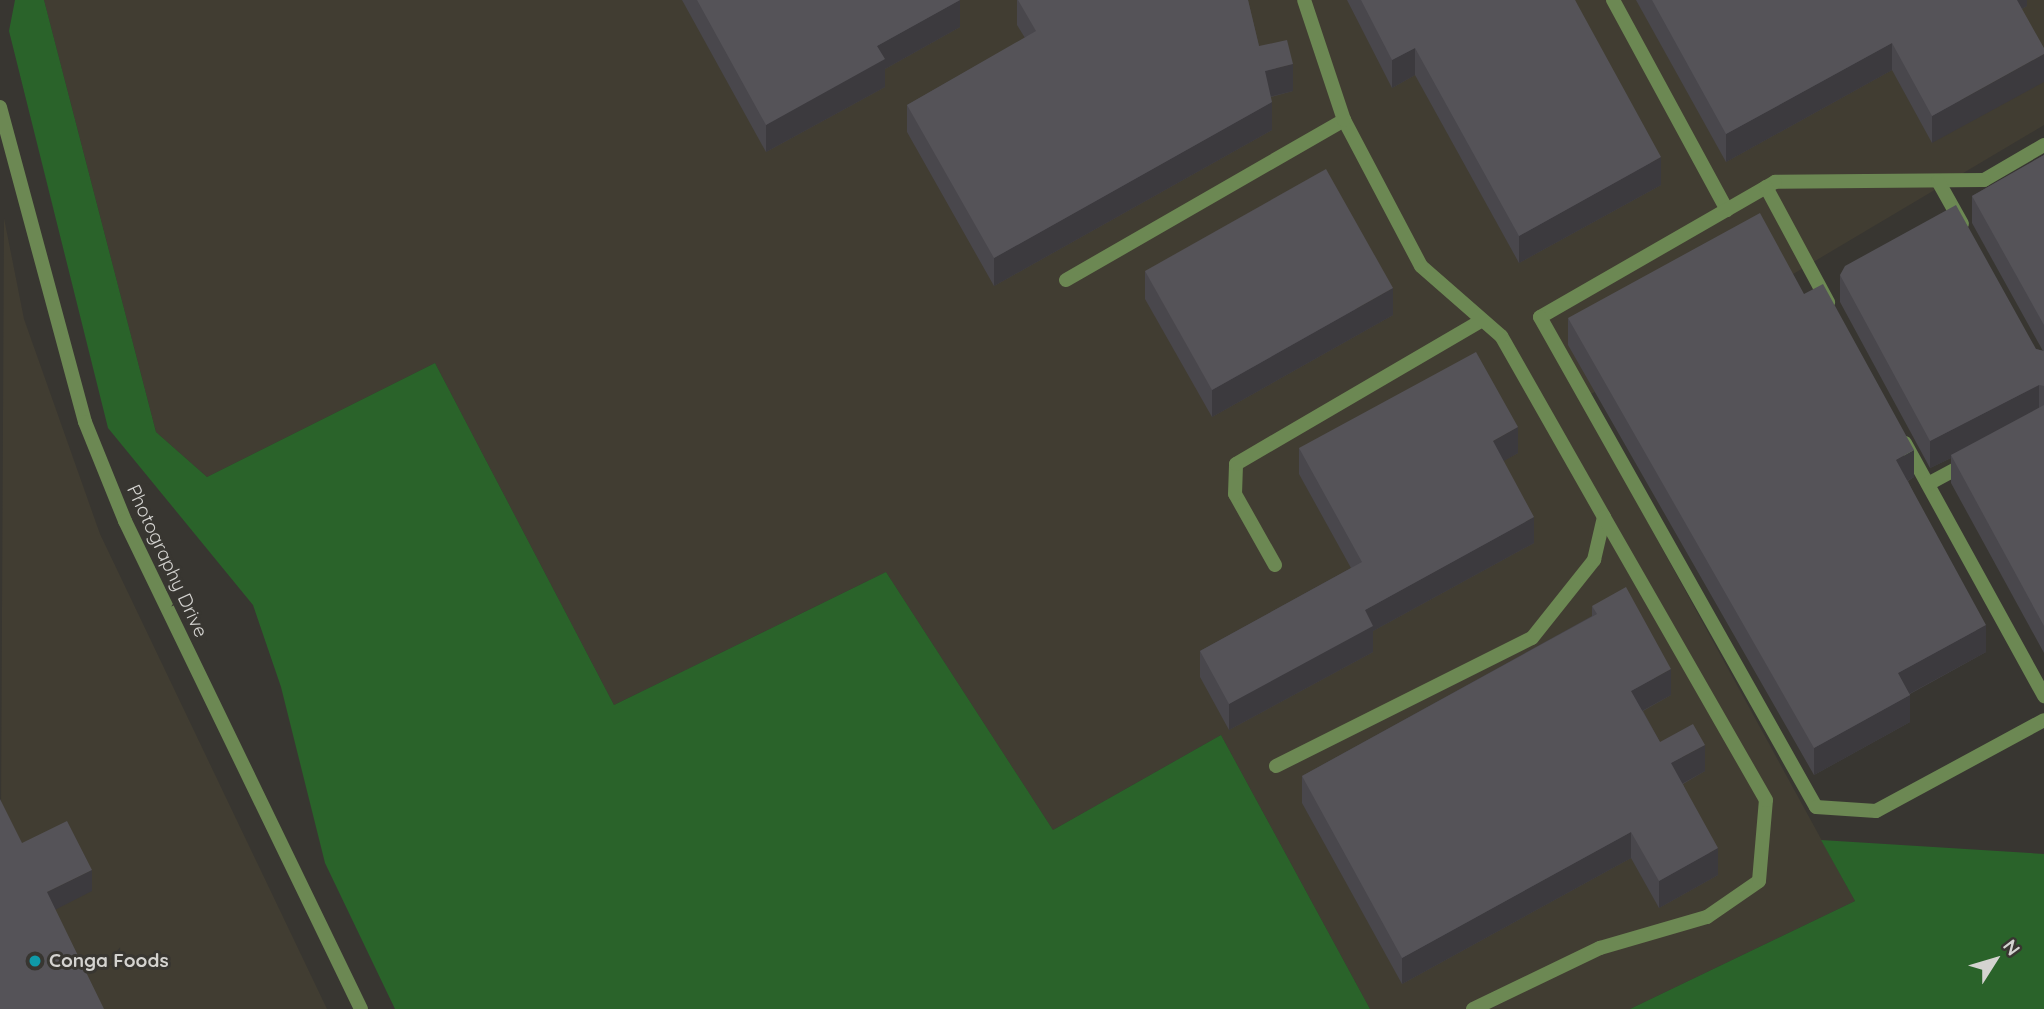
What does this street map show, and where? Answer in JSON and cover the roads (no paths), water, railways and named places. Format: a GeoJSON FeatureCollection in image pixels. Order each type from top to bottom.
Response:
{"type":"FeatureCollection","features":[{"type":"Feature","properties":{"kind":"lane"},"geometry":{"type":"LineString","coordinates":[[1304,0],[1345,120],[1421,266],[1501,336],[1766,800],[1759,881],[1707,917],[1600,948],[1473,1009]]}},
{"type":"Feature","properties":{"kind":"lane"},"geometry":{"type":"LineString","coordinates":[[1613,0],[1727,210]]}},
{"type":"Feature","properties":{"kind":"lane","name":"Photography Drive"},"geometry":{"type":"LineString","coordinates":[[0,107],[85,422],[125,521],[361,1009]]}},
{"type":"Feature","properties":{"kind":"lane"},"geometry":{"type":"LineString","coordinates":[[1066,280],[1345,120]]}},
{"type":"Feature","properties":{"kind":"lane"},"geometry":{"type":"LineString","coordinates":[[2044,145],[1984,180],[1775,182],[1540,317],[1816,807],[1876,811],[2044,720]]}},
{"type":"Feature","properties":{"kind":"lane"},"geometry":{"type":"LineString","coordinates":[[1938,181],[1971,240]]}},
{"type":"Feature","properties":{"kind":"lane"},"geometry":{"type":"LineString","coordinates":[[1766,187],[1837,318]]}},
{"type":"Feature","properties":{"kind":"lane"},"geometry":{"type":"LineString","coordinates":[[1275,565],[1235,494],[1236,464],[1482,320]]}},
{"type":"Feature","properties":{"kind":"lane"},"geometry":{"type":"LineString","coordinates":[[1895,425],[2044,696]]}},
{"type":"Feature","properties":{"kind":"lane"},"geometry":{"type":"LineString","coordinates":[[1928,484],[1986,453]]}},
{"type":"Feature","properties":{"kind":"lane"},"geometry":{"type":"LineString","coordinates":[[1276,766],[1532,638],[1594,560],[1604,517]]}},
{"type":"Feature","properties":{"kind":"place","name":"Conga Foods"},"geometry":{"type":"Point","coordinates":[35,961]}}]}
